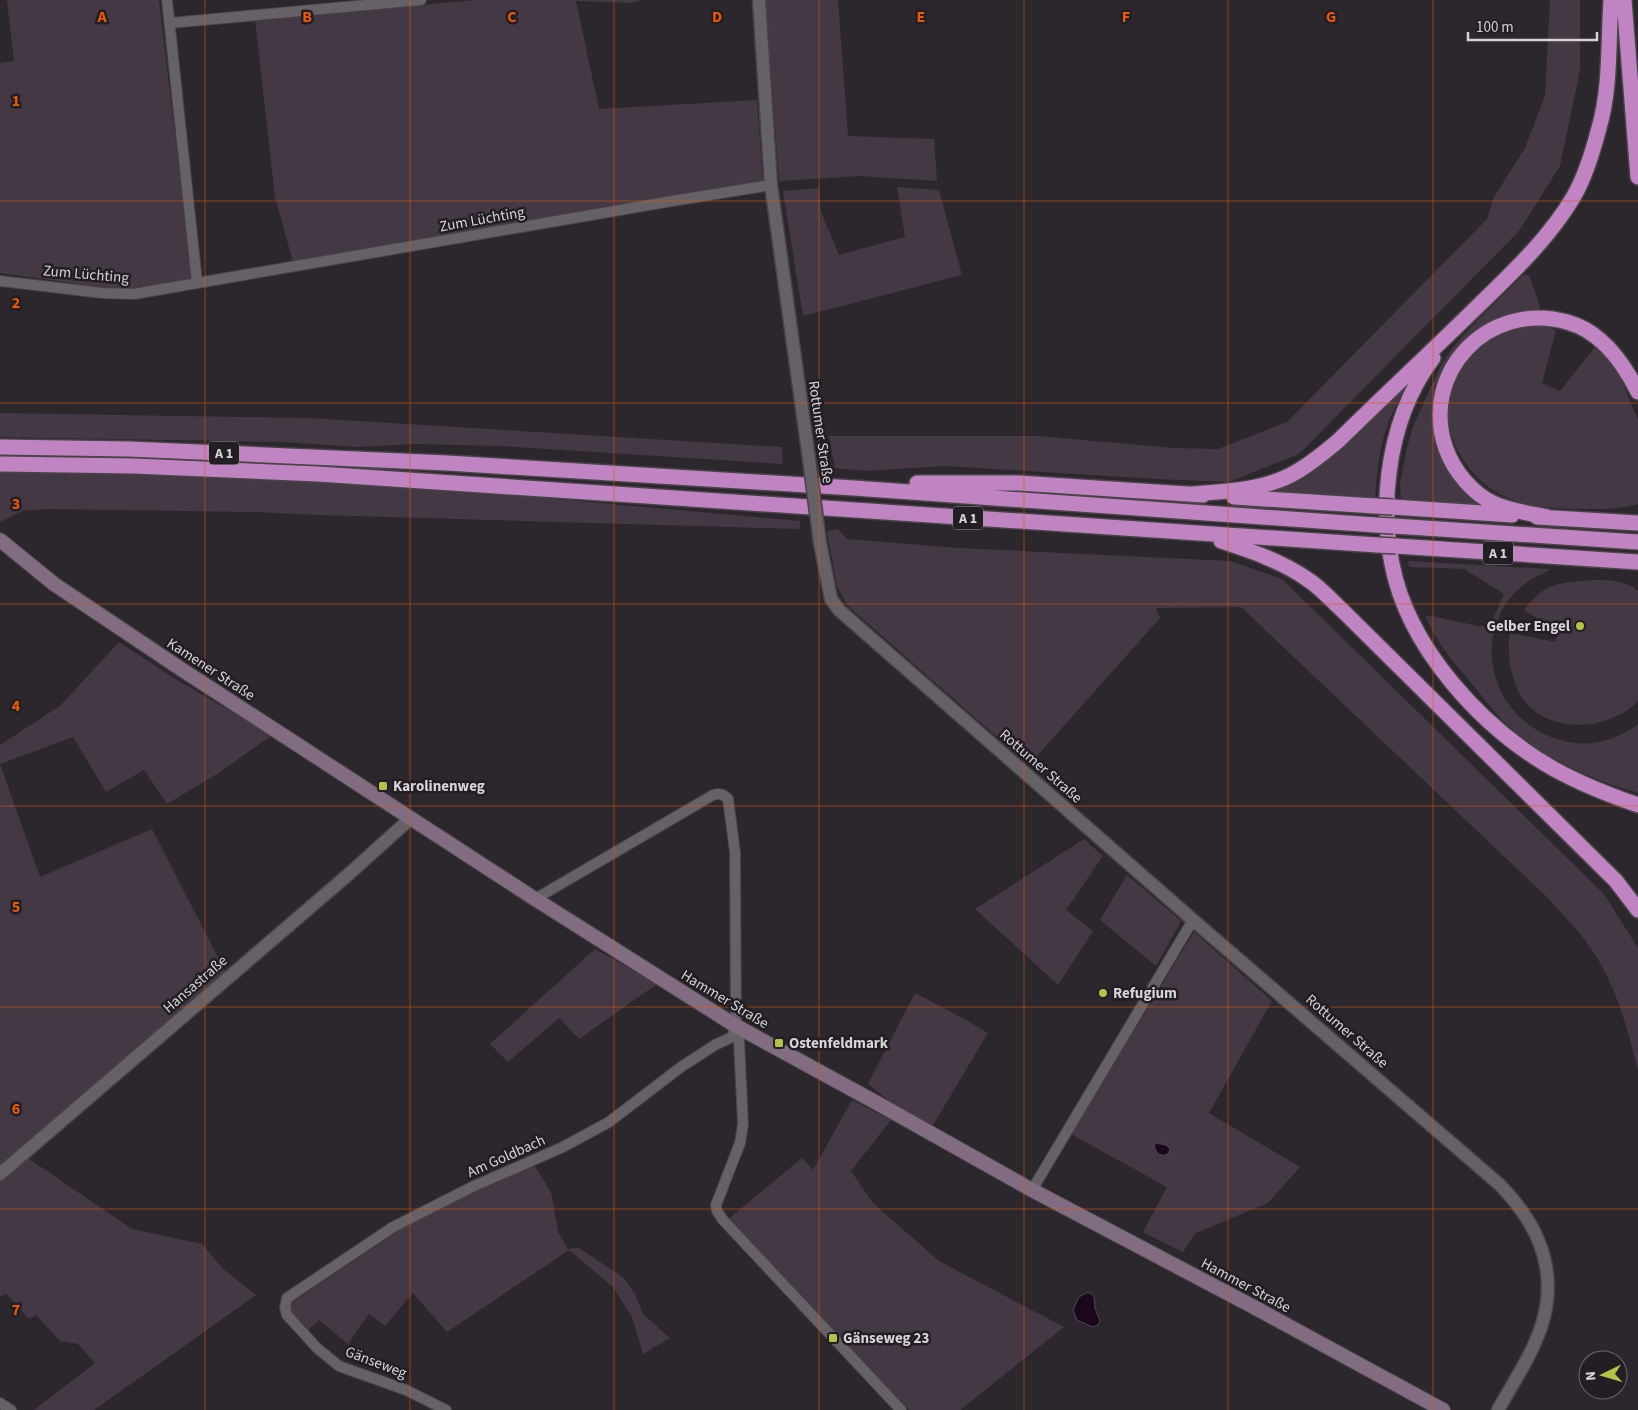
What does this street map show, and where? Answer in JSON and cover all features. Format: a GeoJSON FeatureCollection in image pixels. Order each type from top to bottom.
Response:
{"type":"FeatureCollection","features":[{"type":"Feature","properties":{"kind":"highway"},"geometry":{"type":"LineString","coordinates":[[1194,494],[1238,490],[1270,484],[1296,472],[1317,458],[1338,441],[1525,260],[1551,229],[1574,195],[1586,170],[1600,126],[1606,85],[1611,0]]}},
{"type":"Feature","properties":{"kind":"highway"},"geometry":{"type":"LineString","coordinates":[[1624,0],[1638,176]]}},
{"type":"Feature","properties":{"kind":"highway"},"geometry":{"type":"LineString","coordinates":[[1548,517],[1511,510],[1492,502],[1476,492],[1461,476],[1449,458],[1442,437],[1440,413],[1443,390],[1450,370],[1461,354],[1476,340],[1509,322],[1527,319],[1568,322],[1595,337],[1616,355],[1638,392]]}},
{"type":"Feature","properties":{"kind":"highway"},"geometry":{"type":"LineString","coordinates":[[1458,326],[1427,366],[1410,396],[1400,423],[1391,460],[1387,492],[1388,539],[1392,566],[1402,600],[1421,638],[1438,664],[1484,717],[1509,738],[1554,769],[1611,796],[1638,805]]}},
{"type":"Feature","properties":{"kind":"highway","name":"A 1"},"geometry":{"type":"LineString","coordinates":[[0,447],[129,449],[447,463],[854,488],[1638,542]]}},
{"type":"Feature","properties":{"kind":"highway","name":"A 1"},"geometry":{"type":"LineString","coordinates":[[0,464],[134,466],[328,474],[1198,534],[1638,562]]}},
{"type":"Feature","properties":{"kind":"highway"},"geometry":{"type":"LineString","coordinates":[[854,488],[902,484],[1019,483],[1638,523]]}},
{"type":"Feature","properties":{"kind":"highway"},"geometry":{"type":"LineString","coordinates":[[1198,534],[1260,554],[1286,565],[1309,580],[1342,610],[1616,881],[1638,910]]}},
{"type":"Feature","properties":{"kind":"main road","name":"Kamener Straße"},"geometry":{"type":"LineString","coordinates":[[0,540],[54,584],[411,818]]}},
{"type":"Feature","properties":{"kind":"main road","name":"Hammer Straße"},"geometry":{"type":"LineString","coordinates":[[411,818],[736,1026],[1032,1190],[1443,1410]]}},
{"type":"Feature","properties":{"kind":"street"},"geometry":{"type":"LineString","coordinates":[[167,0],[197,282]]}},
{"type":"Feature","properties":{"kind":"street"},"geometry":{"type":"LineString","coordinates":[[170,23],[421,0]]}},
{"type":"Feature","properties":{"kind":"street","name":"Rottumer Straße"},"geometry":{"type":"LineString","coordinates":[[759,0],[771,186],[820,542],[831,599],[839,610],[1193,920],[1500,1185],[1524,1212],[1541,1244],[1547,1284],[1546,1305],[1542,1322],[1531,1350],[1498,1410]]}},
{"type":"Feature","properties":{"kind":"street","name":"Zum Lüchting"},"geometry":{"type":"LineString","coordinates":[[0,280],[102,293],[134,294],[771,186]]}},
{"type":"Feature","properties":{"kind":"street"},"geometry":{"type":"LineString","coordinates":[[535,899],[713,795],[724,795],[728,799],[735,852],[736,1026],[739,1041],[743,1124],[735,1160],[718,1200],[717,1211],[723,1220],[901,1410]]}},
{"type":"Feature","properties":{"kind":"street","name":"Hansastraße"},"geometry":{"type":"LineString","coordinates":[[0,1174],[350,873],[411,818]]}},
{"type":"Feature","properties":{"kind":"street"},"geometry":{"type":"LineString","coordinates":[[1032,1190],[1193,920]]}},
{"type":"Feature","properties":{"kind":"street","name":"Am Goldbach"},"geometry":{"type":"LineString","coordinates":[[285,1307],[287,1298],[393,1227],[472,1187],[563,1147],[609,1122],[681,1067],[732,1037],[736,1026]]}},
{"type":"Feature","properties":{"kind":"street","name":"Gänseweg"},"geometry":{"type":"LineString","coordinates":[[285,1307],[287,1316],[317,1348],[338,1366],[406,1390],[446,1410]]}},
{"type":"Feature","properties":{"kind":"street"},"geometry":{"type":"LineString","coordinates":[[0,1403],[11,1410]]}},
{"type":"Feature","properties":{"kind":"shaded area"},"geometry":{"type":"Polygon","coordinates":[[[7,0],[159,0],[192,278],[152,287],[114,289],[0,273],[0,63],[14,61],[7,0]]]}},
{"type":"Feature","properties":{"kind":"shaded area"},"geometry":{"type":"Polygon","coordinates":[[[476,0],[641,0],[632,3],[576,1],[599,109],[757,100],[763,183],[293,262],[275,197],[255,20],[476,0]]]}},
{"type":"Feature","properties":{"kind":"shaded area"},"geometry":{"type":"Polygon","coordinates":[[[766,0],[838,0],[848,136],[934,139],[937,181],[859,176],[779,181],[766,0]]]}},
{"type":"Feature","properties":{"kind":"shaded area"},"geometry":{"type":"Polygon","coordinates":[[[1550,0],[1580,0],[1580,70],[1560,166],[1519,231],[1299,454],[1229,482],[945,466],[865,471],[835,468],[829,436],[1038,436],[1174,448],[1218,449],[1287,422],[1487,219],[1494,197],[1525,148],[1545,96],[1550,0]]]}},
{"type":"Feature","properties":{"kind":"shaded area"},"geometry":{"type":"Polygon","coordinates":[[[897,187],[939,190],[962,275],[803,316],[783,191],[819,188],[821,212],[839,255],[905,237],[897,187]]]}},
{"type":"Feature","properties":{"kind":"shaded area"},"geometry":{"type":"Polygon","coordinates":[[[1523,275],[1529,275],[1540,306],[1538,311],[1448,362],[1435,392],[1432,415],[1436,447],[1454,480],[1485,507],[1401,499],[1400,483],[1407,447],[1414,424],[1441,365],[1454,346],[1472,326],[1523,275]]]}},
{"type":"Feature","properties":{"kind":"shaded area"},"geometry":{"type":"Polygon","coordinates":[[[1542,326],[1556,330],[1542,383],[1560,391],[1595,347],[1602,351],[1620,377],[1638,420],[1638,504],[1614,508],[1574,509],[1552,508],[1519,502],[1490,488],[1478,478],[1459,453],[1449,423],[1447,407],[1449,392],[1455,377],[1476,350],[1487,340],[1509,331],[1542,326]]]}},
{"type":"Feature","properties":{"kind":"shaded area"},"geometry":{"type":"Polygon","coordinates":[[[1406,384],[1390,418],[1382,442],[1375,500],[1262,494],[1291,482],[1330,458],[1406,384]]]}},
{"type":"Feature","properties":{"kind":"shaded area"},"geometry":{"type":"Polygon","coordinates":[[[0,413],[309,418],[782,447],[783,464],[499,446],[415,444],[357,447],[283,442],[0,437],[0,413]]]}},
{"type":"Feature","properties":{"kind":"shaded area"},"geometry":{"type":"Polygon","coordinates":[[[0,470],[178,474],[456,490],[800,521],[800,529],[253,512],[48,509],[22,511],[0,522],[0,470]]]}},
{"type":"Feature","properties":{"kind":"shaded area"},"geometry":{"type":"Polygon","coordinates":[[[838,529],[847,539],[959,548],[1230,561],[1282,579],[1604,894],[1638,948],[1638,1071],[1624,1020],[1612,986],[1585,940],[1549,899],[1241,607],[1156,608],[1160,618],[1029,765],[848,606],[837,586],[827,531],[838,529]]]}},
{"type":"Feature","properties":{"kind":"shaded area"},"geometry":{"type":"Polygon","coordinates":[[[1408,561],[1550,569],[1520,587],[1507,602],[1500,614],[1492,646],[1495,676],[1507,702],[1527,723],[1551,737],[1579,743],[1609,739],[1638,724],[1638,793],[1572,768],[1541,751],[1513,730],[1458,668],[1434,634],[1425,615],[1489,628],[1504,594],[1464,569],[1409,567],[1408,561]]]}},
{"type":"Feature","properties":{"kind":"shaded area"},"geometry":{"type":"Polygon","coordinates":[[[1594,580],[1623,583],[1638,591],[1638,700],[1629,709],[1610,719],[1588,724],[1565,724],[1554,721],[1533,710],[1520,695],[1511,669],[1510,633],[1555,642],[1559,632],[1524,610],[1539,594],[1554,585],[1594,580]]]}},
{"type":"Feature","properties":{"kind":"shaded area"},"geometry":{"type":"Polygon","coordinates":[[[119,642],[177,680],[272,735],[220,772],[167,804],[144,770],[106,792],[73,737],[0,764],[0,745],[61,705],[119,642]]]}},
{"type":"Feature","properties":{"kind":"shaded area"},"geometry":{"type":"Polygon","coordinates":[[[0,764],[40,877],[152,829],[226,973],[19,1152],[132,1229],[202,1244],[223,1269],[256,1295],[94,1410],[34,1410],[95,1363],[78,1344],[60,1341],[36,1315],[29,1319],[6,1294],[0,1297],[0,764]]]}},
{"type":"Feature","properties":{"kind":"shaded area"},"geometry":{"type":"Polygon","coordinates":[[[1084,839],[1103,856],[1066,910],[1093,931],[1058,985],[975,909],[1084,839]]]}},
{"type":"Feature","properties":{"kind":"shaded area"},"geometry":{"type":"Polygon","coordinates":[[[1127,875],[1181,921],[1156,966],[1100,920],[1127,875]]]}},
{"type":"Feature","properties":{"kind":"shaded area"},"geometry":{"type":"Polygon","coordinates":[[[1194,932],[1272,1001],[1209,1113],[1300,1167],[1268,1203],[1196,1233],[1183,1252],[1143,1232],[1167,1187],[1071,1134],[1194,932]]]}},
{"type":"Feature","properties":{"kind":"shaded area"},"geometry":{"type":"Polygon","coordinates":[[[595,949],[657,984],[579,1039],[559,1018],[508,1062],[490,1044],[595,949]]]}},
{"type":"Feature","properties":{"kind":"shaded area"},"geometry":{"type":"Polygon","coordinates":[[[915,993],[988,1033],[933,1125],[899,1109],[868,1084],[915,993]]]}},
{"type":"Feature","properties":{"kind":"shaded area"},"geometry":{"type":"Polygon","coordinates":[[[852,1100],[891,1120],[851,1171],[873,1203],[939,1261],[1064,1327],[960,1410],[909,1410],[727,1220],[802,1158],[813,1170],[852,1100]]]}},
{"type":"Feature","properties":{"kind":"shaded area"},"geometry":{"type":"Polygon","coordinates":[[[1155,1143],[1166,1145],[1170,1149],[1168,1153],[1160,1155],[1156,1150],[1155,1143]]]}},
{"type":"Feature","properties":{"kind":"shaded area"},"geometry":{"type":"Polygon","coordinates":[[[534,1165],[551,1192],[558,1232],[568,1249],[579,1248],[624,1278],[635,1294],[643,1314],[670,1338],[643,1354],[632,1317],[613,1287],[569,1250],[447,1332],[413,1293],[385,1326],[369,1314],[348,1344],[319,1320],[307,1331],[290,1312],[291,1303],[416,1219],[474,1188],[534,1165]]]}},
{"type":"Feature","properties":{"kind":"shaded area"},"geometry":{"type":"Polygon","coordinates":[[[1086,1293],[1091,1293],[1094,1297],[1095,1308],[1100,1321],[1098,1325],[1093,1327],[1077,1320],[1073,1310],[1079,1297],[1086,1293]]]}},
{"type":"Feature","properties":{"kind":"place","name":"Gelber Engel"},"geometry":{"type":"Point","coordinates":[1580,626]}},
{"type":"Feature","properties":{"kind":"place","name":"Karolinenweg"},"geometry":{"type":"Point","coordinates":[383,786]}},
{"type":"Feature","properties":{"kind":"place","name":"Refugium"},"geometry":{"type":"Point","coordinates":[1103,993]}},
{"type":"Feature","properties":{"kind":"place","name":"Ostenfeldmark"},"geometry":{"type":"Point","coordinates":[779,1043]}},
{"type":"Feature","properties":{"kind":"place","name":"Gänseweg 23"},"geometry":{"type":"Point","coordinates":[833,1338]}}]}
